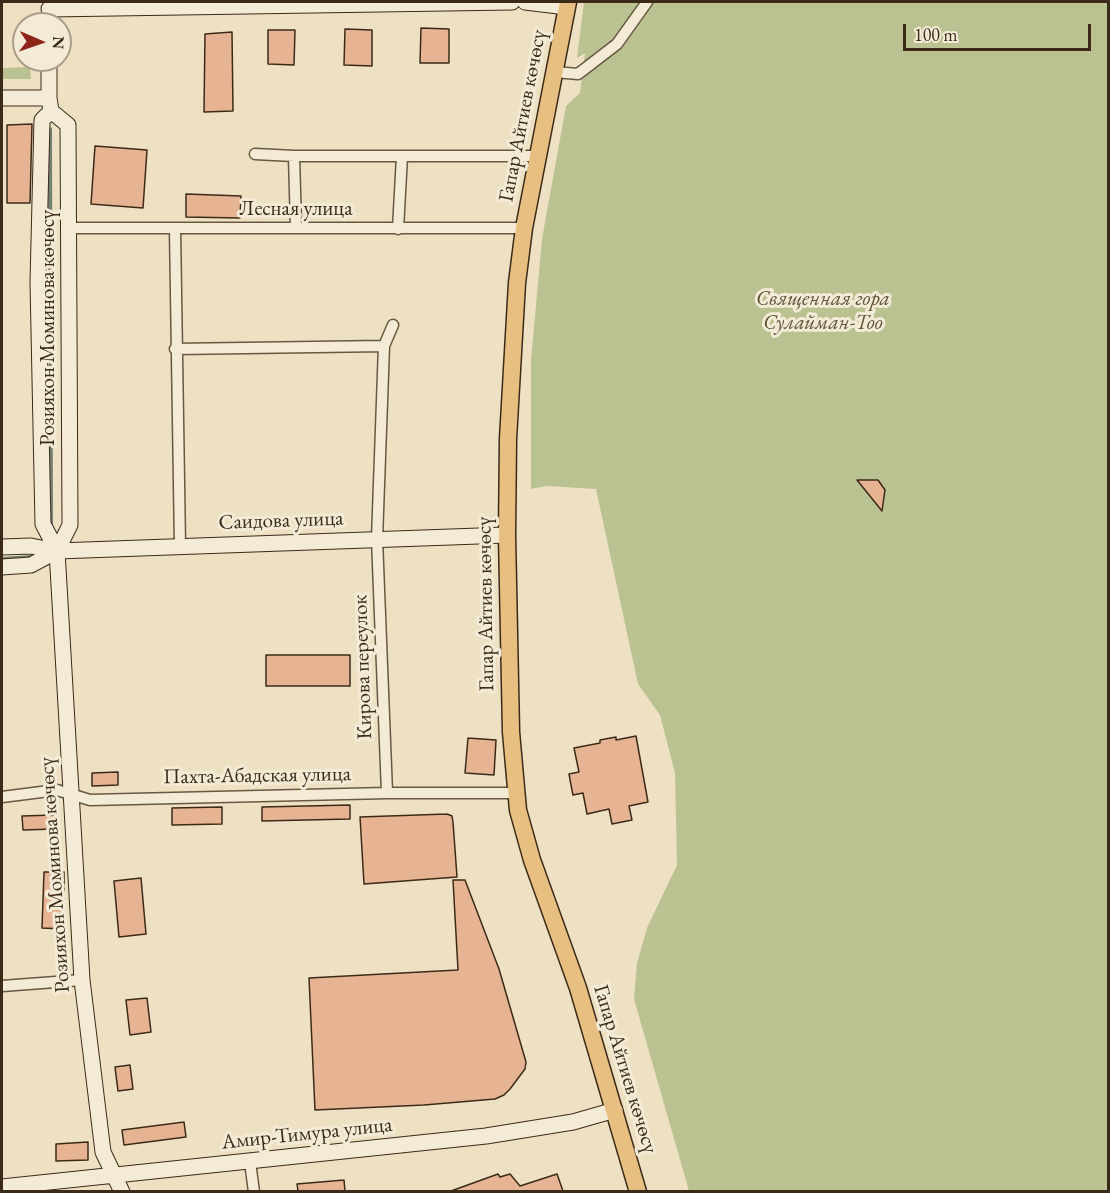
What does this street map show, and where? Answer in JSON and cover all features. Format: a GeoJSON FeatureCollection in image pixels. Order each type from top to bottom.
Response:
{"type":"FeatureCollection","features":[{"type":"Feature","properties":{"kind":"main road","name":"Гапар Айтиев көчөсү"},"geometry":{"type":"LineString","coordinates":[[568,4],[537,156],[517,283],[508,428],[507,535],[511,732],[515,793],[532,860],[578,988],[638,1191]]}},
{"type":"Feature","properties":{"kind":"street"},"geometry":{"type":"LineString","coordinates":[[49,11],[512,2]]}},
{"type":"Feature","properties":{"kind":"street"},"geometry":{"type":"LineString","coordinates":[[525,2],[568,4]]}},
{"type":"Feature","properties":{"kind":"street"},"geometry":{"type":"LineString","coordinates":[[555,72],[578,74],[617,44],[647,2]]}},
{"type":"Feature","properties":{"kind":"street","name":"Розияхон Моминова көчөсү"},"geometry":{"type":"LineString","coordinates":[[49,72],[50,104],[42,120],[38,282],[43,524],[57,551],[82,980],[104,1152],[122,1191]]}},
{"type":"Feature","properties":{"kind":"street"},"geometry":{"type":"LineString","coordinates":[[2,98],[50,104]]}},
{"type":"Feature","properties":{"kind":"street","name":"Розияхон Моминова көчөсү"},"geometry":{"type":"LineString","coordinates":[[50,104],[68,125],[70,525],[57,551]]}},
{"type":"Feature","properties":{"kind":"street"},"geometry":{"type":"LineString","coordinates":[[255,154],[537,156]]}},
{"type":"Feature","properties":{"kind":"street"},"geometry":{"type":"LineString","coordinates":[[294,156],[296,228]]}},
{"type":"Feature","properties":{"kind":"street"},"geometry":{"type":"LineString","coordinates":[[398,229],[402,156]]}},
{"type":"Feature","properties":{"kind":"street","name":"Лесная улица"},"geometry":{"type":"LineString","coordinates":[[68,228],[524,228]]}},
{"type":"Feature","properties":{"kind":"street"},"geometry":{"type":"LineString","coordinates":[[175,229],[180,546]]}},
{"type":"Feature","properties":{"kind":"street"},"geometry":{"type":"LineString","coordinates":[[176,349],[384,346],[393,325]]}},
{"type":"Feature","properties":{"kind":"street","name":"Кирова переулок"},"geometry":{"type":"LineString","coordinates":[[384,346],[377,539],[387,793]]}},
{"type":"Feature","properties":{"kind":"street","name":"Саидова улица"},"geometry":{"type":"LineString","coordinates":[[2,547],[31,546],[57,551],[507,535]]}},
{"type":"Feature","properties":{"kind":"street","name":"Саидова улица"},"geometry":{"type":"LineString","coordinates":[[2,567],[31,565],[57,551]]}},
{"type":"Feature","properties":{"kind":"street","name":"Пахта-Абадская улица"},"geometry":{"type":"LineString","coordinates":[[2,796],[57,790],[90,800],[387,793],[515,793]]}},
{"type":"Feature","properties":{"kind":"street"},"geometry":{"type":"LineString","coordinates":[[2,986],[82,980]]}},
{"type":"Feature","properties":{"kind":"street","name":"Амир-Тимура улица"},"geometry":{"type":"LineString","coordinates":[[2,1187],[486,1136],[573,1122],[615,1110]]}},
{"type":"Feature","properties":{"kind":"street"},"geometry":{"type":"LineString","coordinates":[[250,1162],[254,1191]]}},
{"type":"Feature","properties":{"kind":"green space","name":"Священная гора Сулайман-Тоо"},"geometry":{"type":"Polygon","coordinates":[[[584,2],[1108,2],[1108,1191],[689,1191],[634,999],[637,963],[647,928],[677,865],[675,773],[660,715],[638,684],[596,489],[546,486],[531,489],[531,360],[542,239],[566,106],[580,93],[585,53],[577,58],[584,2]]]}},
{"type":"Feature","properties":{"kind":"green space"},"geometry":{"type":"Polygon","coordinates":[[[2,68],[12,68],[12,72],[30,72],[31,79],[2,79],[2,68]]]}},
{"type":"Feature","properties":{"kind":"building"},"geometry":{"type":"Polygon","coordinates":[[[421,28],[449,29],[449,63],[420,63],[421,28]]]}},
{"type":"Feature","properties":{"kind":"building"},"geometry":{"type":"Polygon","coordinates":[[[345,29],[372,30],[372,66],[344,65],[345,29]]]}},
{"type":"Feature","properties":{"kind":"building"},"geometry":{"type":"Polygon","coordinates":[[[268,30],[295,30],[294,65],[268,64],[268,30]]]}},
{"type":"Feature","properties":{"kind":"building"},"geometry":{"type":"Polygon","coordinates":[[[232,32],[233,111],[204,112],[205,34],[232,32]]]}},
{"type":"Feature","properties":{"kind":"building"},"geometry":{"type":"Polygon","coordinates":[[[32,124],[30,203],[7,203],[7,125],[32,124]]]}},
{"type":"Feature","properties":{"kind":"building"},"geometry":{"type":"Polygon","coordinates":[[[95,146],[147,150],[143,208],[91,204],[95,146]]]}},
{"type":"Feature","properties":{"kind":"building"},"geometry":{"type":"Polygon","coordinates":[[[186,194],[241,196],[240,218],[186,217],[186,194]]]}},
{"type":"Feature","properties":{"kind":"building"},"geometry":{"type":"Polygon","coordinates":[[[857,480],[878,480],[885,490],[882,511],[857,480]]]}},
{"type":"Feature","properties":{"kind":"building"},"geometry":{"type":"Polygon","coordinates":[[[266,655],[350,655],[350,686],[266,686],[266,655]]]}},
{"type":"Feature","properties":{"kind":"building"},"geometry":{"type":"Polygon","coordinates":[[[636,736],[648,802],[629,806],[632,820],[612,824],[609,809],[587,814],[583,793],[573,795],[571,785],[569,774],[579,772],[574,748],[600,743],[600,740],[636,736]]]}},
{"type":"Feature","properties":{"kind":"building"},"geometry":{"type":"Polygon","coordinates":[[[468,738],[496,740],[494,775],[465,773],[468,738]]]}},
{"type":"Feature","properties":{"kind":"building"},"geometry":{"type":"Polygon","coordinates":[[[118,772],[118,785],[92,786],[92,773],[118,772]]]}},
{"type":"Feature","properties":{"kind":"building"},"geometry":{"type":"Polygon","coordinates":[[[350,805],[350,819],[262,821],[262,807],[350,805]]]}},
{"type":"Feature","properties":{"kind":"building"},"geometry":{"type":"Polygon","coordinates":[[[222,807],[222,824],[172,825],[172,808],[222,807]]]}},
{"type":"Feature","properties":{"kind":"building"},"geometry":{"type":"Polygon","coordinates":[[[447,814],[452,816],[453,822],[457,877],[364,884],[360,817],[447,814]]]}},
{"type":"Feature","properties":{"kind":"building"},"geometry":{"type":"Polygon","coordinates":[[[55,815],[55,829],[23,830],[22,816],[55,815]]]}},
{"type":"Feature","properties":{"kind":"building"},"geometry":{"type":"Polygon","coordinates":[[[44,872],[64,872],[64,929],[42,928],[44,872]]]}},
{"type":"Feature","properties":{"kind":"building"},"geometry":{"type":"Polygon","coordinates":[[[141,878],[146,934],[119,937],[114,881],[141,878]]]}},
{"type":"Feature","properties":{"kind":"building"},"geometry":{"type":"Polygon","coordinates":[[[453,880],[465,880],[499,969],[526,1062],[525,1069],[504,1095],[495,1099],[315,1110],[309,978],[458,970],[453,880]]]}},
{"type":"Feature","properties":{"kind":"building"},"geometry":{"type":"Polygon","coordinates":[[[147,998],[151,1032],[130,1035],[126,1000],[147,998]]]}},
{"type":"Feature","properties":{"kind":"building"},"geometry":{"type":"Polygon","coordinates":[[[130,1065],[133,1089],[118,1091],[115,1067],[130,1065]]]}},
{"type":"Feature","properties":{"kind":"building"},"geometry":{"type":"Polygon","coordinates":[[[184,1122],[186,1137],[124,1145],[122,1130],[184,1122]]]}},
{"type":"Feature","properties":{"kind":"building"},"geometry":{"type":"Polygon","coordinates":[[[88,1142],[88,1160],[56,1161],[56,1144],[88,1142]]]}},
{"type":"Feature","properties":{"kind":"building"},"geometry":{"type":"Polygon","coordinates":[[[498,1174],[500,1177],[510,1174],[520,1186],[557,1174],[563,1191],[451,1191],[498,1174]]]}},
{"type":"Feature","properties":{"kind":"building"},"geometry":{"type":"Polygon","coordinates":[[[344,1180],[345,1191],[298,1191],[297,1184],[344,1180]]]}},
{"type":"Feature","properties":{"kind":"waterway"},"geometry":{"type":"LineString","coordinates":[[50,129],[51,526]]}},
{"type":"Feature","properties":{"kind":"waterway"},"geometry":{"type":"LineString","coordinates":[[2,559],[32,557]]}}]}
